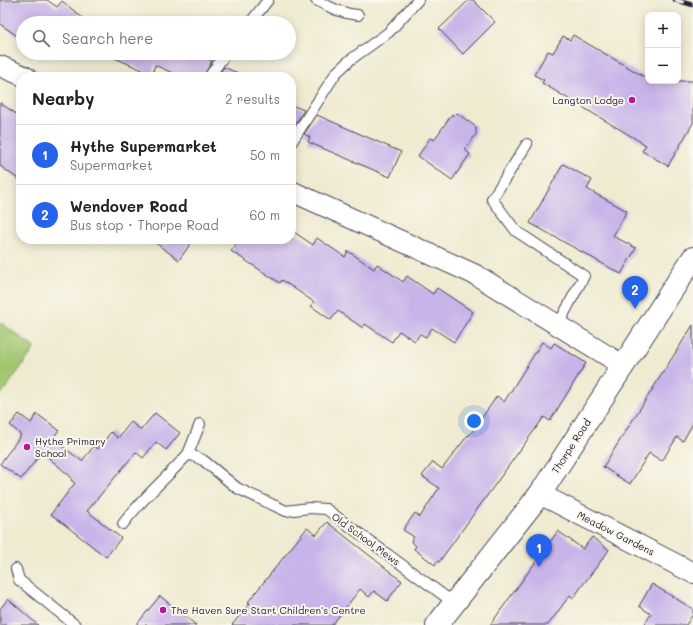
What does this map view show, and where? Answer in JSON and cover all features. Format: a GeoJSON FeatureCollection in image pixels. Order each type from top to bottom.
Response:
{"type":"FeatureCollection","features":[{"type":"Feature","properties":{"kind":"main road","name":"Thorpe Road"},"geometry":{"type":"LineString","coordinates":[[437,625],[540,494],[693,258]]}},
{"type":"Feature","properties":{"kind":"street"},"geometry":{"type":"LineString","coordinates":[[0,66],[16,73]]}},
{"type":"Feature","properties":{"kind":"street"},"geometry":{"type":"LineString","coordinates":[[296,193],[476,275],[624,366]]}},
{"type":"Feature","properties":{"kind":"street","name":"Meadow Gardens"},"geometry":{"type":"LineString","coordinates":[[540,494],[693,573]]}},
{"type":"Feature","properties":{"kind":"lane"},"geometry":{"type":"LineString","coordinates":[[255,16],[268,0]]}},
{"type":"Feature","properties":{"kind":"lane"},"geometry":{"type":"LineString","coordinates":[[316,0],[336,10],[348,14],[358,14]]}},
{"type":"Feature","properties":{"kind":"lane"},"geometry":{"type":"LineString","coordinates":[[296,135],[336,73],[350,60],[389,32],[418,0]]}},
{"type":"Feature","properties":{"kind":"lane"},"geometry":{"type":"LineString","coordinates":[[213,72],[221,60]]}},
{"type":"Feature","properties":{"kind":"lane"},"geometry":{"type":"LineString","coordinates":[[527,144],[492,200],[516,231],[584,276],[558,325]]}},
{"type":"Feature","properties":{"kind":"lane"},"geometry":{"type":"LineString","coordinates":[[123,524],[139,503],[169,476],[188,454],[200,424]]}},
{"type":"Feature","properties":{"kind":"lane","name":"Old School Mews"},"geometry":{"type":"LineString","coordinates":[[188,454],[203,460],[236,488],[286,511],[309,508],[326,509],[454,603]]}},
{"type":"Feature","properties":{"kind":"lane"},"geometry":{"type":"LineString","coordinates":[[16,570],[20,580],[75,625]]}},
{"type":"Feature","properties":{"kind":"green space"},"geometry":{"type":"Polygon","coordinates":[[[0,322],[35,348],[0,396],[0,322]]]}},
{"type":"Feature","properties":{"kind":"building"},"geometry":{"type":"Polygon","coordinates":[[[0,0],[47,0],[57,7],[62,1],[80,16],[16,16],[16,35],[0,24],[0,0]]]}},
{"type":"Feature","properties":{"kind":"building"},"geometry":{"type":"Polygon","coordinates":[[[469,0],[473,0],[495,22],[463,54],[439,29],[469,0]]]}},
{"type":"Feature","properties":{"kind":"building","name":"Langton Lodge"},"geometry":{"type":"Polygon","coordinates":[[[573,35],[645,77],[645,84],[681,84],[681,81],[693,81],[693,123],[668,166],[642,151],[646,145],[542,83],[544,80],[534,75],[548,51],[553,53],[563,36],[570,40],[573,35]]]}},
{"type":"Feature","properties":{"kind":"building"},"geometry":{"type":"Polygon","coordinates":[[[119,60],[212,61],[206,72],[170,72],[155,65],[153,72],[147,72],[119,60]]]}},
{"type":"Feature","properties":{"kind":"building"},"geometry":{"type":"Polygon","coordinates":[[[224,67],[235,72],[220,72],[224,67]]]}},
{"type":"Feature","properties":{"kind":"building"},"geometry":{"type":"Polygon","coordinates":[[[0,103],[16,114],[16,177],[0,166],[0,103]]]}},
{"type":"Feature","properties":{"kind":"building"},"geometry":{"type":"Polygon","coordinates":[[[296,107],[304,110],[296,123],[296,107]]]}},
{"type":"Feature","properties":{"kind":"building"},"geometry":{"type":"Polygon","coordinates":[[[457,113],[476,127],[476,134],[465,150],[470,154],[452,180],[418,156],[430,138],[434,140],[452,114],[454,116],[457,113]]]}},
{"type":"Feature","properties":{"kind":"building"},"geometry":{"type":"Polygon","coordinates":[[[317,115],[401,152],[390,177],[308,142],[310,137],[304,134],[317,115]]]}},
{"type":"Feature","properties":{"kind":"building"},"geometry":{"type":"Polygon","coordinates":[[[563,164],[592,180],[587,189],[627,211],[613,236],[636,248],[621,274],[530,223],[563,164]]]}},
{"type":"Feature","properties":{"kind":"building"},"geometry":{"type":"Polygon","coordinates":[[[296,233],[313,245],[317,238],[345,257],[348,251],[374,269],[377,264],[403,282],[407,276],[433,294],[437,288],[473,312],[454,342],[432,328],[426,337],[420,334],[415,341],[399,331],[392,342],[365,324],[363,328],[338,311],[331,320],[311,306],[314,302],[282,280],[280,283],[231,251],[236,244],[296,244],[296,233]]]}},
{"type":"Feature","properties":{"kind":"building"},"geometry":{"type":"Polygon","coordinates":[[[157,244],[190,244],[179,260],[157,244]]]}},
{"type":"Feature","properties":{"kind":"building"},"geometry":{"type":"Polygon","coordinates":[[[693,325],[693,423],[683,441],[677,437],[662,461],[649,453],[630,484],[603,467],[693,325]]]}},
{"type":"Feature","properties":{"kind":"building"},"geometry":{"type":"Polygon","coordinates":[[[542,342],[551,348],[554,343],[586,363],[550,421],[544,417],[439,562],[437,561],[435,565],[414,549],[416,546],[411,541],[414,537],[403,530],[415,513],[420,517],[439,488],[422,476],[433,462],[442,469],[468,435],[469,436],[497,396],[504,402],[542,342]]]}},
{"type":"Feature","properties":{"kind":"building"},"geometry":{"type":"Polygon","coordinates":[[[155,413],[180,433],[166,450],[156,442],[143,458],[136,452],[87,511],[121,538],[106,557],[51,514],[75,483],[71,480],[72,478],[42,452],[21,479],[0,464],[21,435],[10,425],[19,414],[31,423],[37,414],[59,430],[52,439],[82,461],[94,446],[98,449],[111,432],[118,438],[131,422],[141,430],[155,413]]]}},
{"type":"Feature","properties":{"kind":"building"},"geometry":{"type":"Polygon","coordinates":[[[327,522],[402,581],[387,601],[374,591],[369,597],[360,589],[332,625],[232,625],[250,603],[248,602],[307,528],[316,535],[327,522]]]}},
{"type":"Feature","properties":{"kind":"building"},"geometry":{"type":"Polygon","coordinates":[[[558,531],[583,549],[592,537],[609,550],[573,598],[570,595],[548,625],[490,625],[558,531]]]}},
{"type":"Feature","properties":{"kind":"building"},"geometry":{"type":"Polygon","coordinates":[[[652,584],[693,609],[693,614],[686,625],[644,625],[651,614],[639,606],[652,584]]]}},
{"type":"Feature","properties":{"kind":"building","name":"The Haven Sure Start Children's Centre"},"geometry":{"type":"Polygon","coordinates":[[[160,596],[196,625],[136,625],[160,596]]]}},
{"type":"Feature","properties":{"kind":"building"},"geometry":{"type":"Polygon","coordinates":[[[8,599],[38,625],[0,625],[0,609],[8,599]]]}},
{"type":"Feature","properties":{"kind":"railway"},"geometry":{"type":"LineString","coordinates":[[675,0],[693,5]]}},
{"type":"Feature","properties":{"kind":"place","name":"Langton Lodge"},"geometry":{"type":"Point","coordinates":[632,100]}},
{"type":"Feature","properties":{"kind":"place","name":"Wendover Road"},"geometry":{"type":"Point","coordinates":[635,309]}},
{"type":"Feature","properties":{"kind":"place","name":"Hythe Primary School"},"geometry":{"type":"Point","coordinates":[27,447]}},
{"type":"Feature","properties":{"kind":"place","name":"Hythe Supermarket"},"geometry":{"type":"Point","coordinates":[539,567]}},
{"type":"Feature","properties":{"kind":"place","name":"The Haven Sure Start Children's Centre"},"geometry":{"type":"Point","coordinates":[163,610]}}]}
